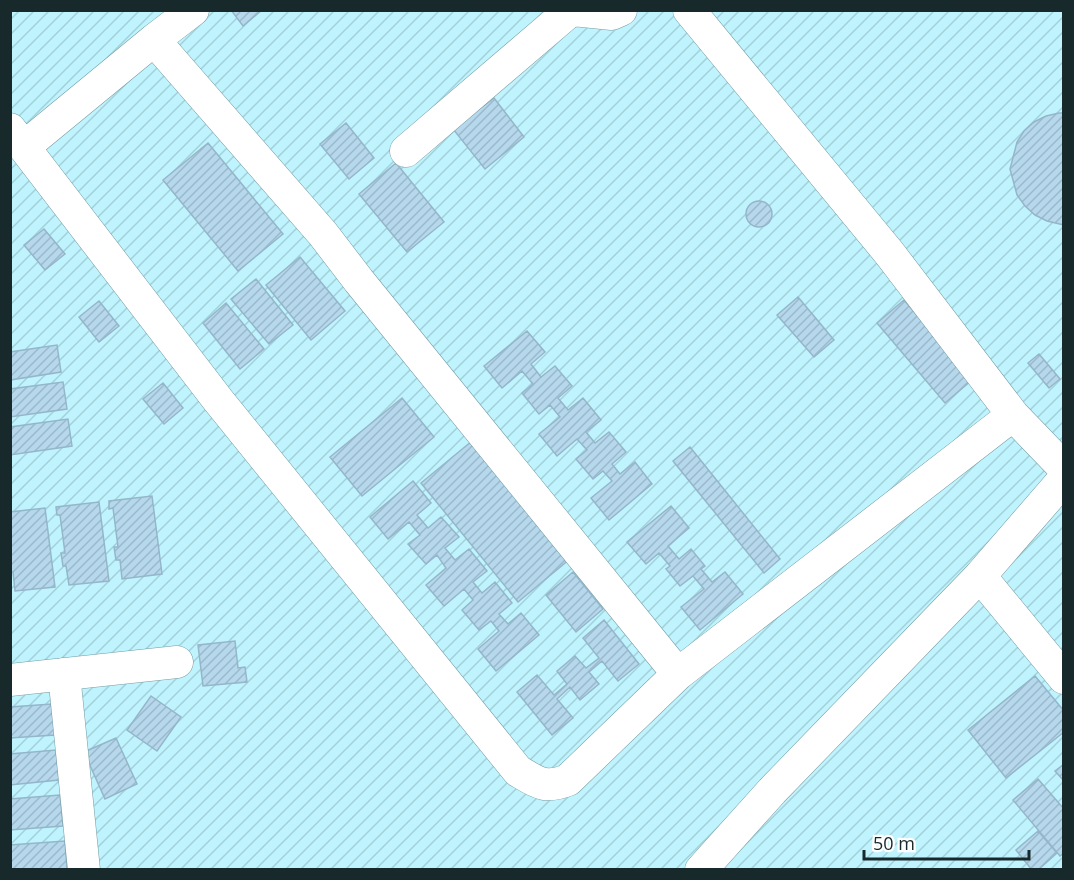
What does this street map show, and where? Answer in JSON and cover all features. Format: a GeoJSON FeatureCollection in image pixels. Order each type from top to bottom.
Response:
{"type":"FeatureCollection","features":[{"type":"Feature","properties":{"kind":"street"},"geometry":{"type":"LineString","coordinates":[[193,10],[17,138],[218,400],[518,771],[534,781],[553,786],[568,780],[678,675],[1013,415]]}},
{"type":"Feature","properties":{"kind":"street"},"geometry":{"type":"LineString","coordinates":[[406,151],[564,15],[573,10],[612,14],[621,10]]}},
{"type":"Feature","properties":{"kind":"street"},"geometry":{"type":"LineString","coordinates":[[689,10],[891,254],[1013,415],[1064,468]]}},
{"type":"Feature","properties":{"kind":"street"},"geometry":{"type":"LineString","coordinates":[[154,40],[323,234],[359,282],[678,675]]}},
{"type":"Feature","properties":{"kind":"street"},"geometry":{"type":"LineString","coordinates":[[701,870],[781,783],[980,576],[1064,479]]}},
{"type":"Feature","properties":{"kind":"street"},"geometry":{"type":"LineString","coordinates":[[980,576],[1058,660]]}},
{"type":"Feature","properties":{"kind":"street"},"geometry":{"type":"LineString","coordinates":[[10,681],[177,662]]}},
{"type":"Feature","properties":{"kind":"street"},"geometry":{"type":"LineString","coordinates":[[64,674],[84,870]]}},
{"type":"Feature","properties":{"kind":"shaded area"},"geometry":{"type":"Polygon","coordinates":[[[11,11],[1063,11],[1063,869],[11,869],[11,11]]]}},
{"type":"Feature","properties":{"kind":"building"},"geometry":{"type":"Polygon","coordinates":[[[231,10],[262,10],[243,26],[231,10]]]}},
{"type":"Feature","properties":{"kind":"building"},"geometry":{"type":"Polygon","coordinates":[[[494,98],[524,137],[485,169],[453,129],[494,98]]]}},
{"type":"Feature","properties":{"kind":"building"},"geometry":{"type":"Polygon","coordinates":[[[1064,113],[1064,225],[1047,221],[1035,215],[1025,206],[1017,195],[1010,169],[1017,142],[1024,131],[1034,122],[1064,113]]]}},
{"type":"Feature","properties":{"kind":"building"},"geometry":{"type":"Polygon","coordinates":[[[346,123],[374,158],[349,179],[320,144],[346,123]]]}},
{"type":"Feature","properties":{"kind":"building"},"geometry":{"type":"Polygon","coordinates":[[[208,143],[283,234],[238,271],[163,180],[208,143]]]}},
{"type":"Feature","properties":{"kind":"building"},"geometry":{"type":"Polygon","coordinates":[[[396,163],[444,222],[407,252],[359,194],[396,163]]]}},
{"type":"Feature","properties":{"kind":"building"},"geometry":{"type":"Polygon","coordinates":[[[759,201],[768,205],[772,214],[768,223],[759,227],[750,223],[746,214],[750,205],[759,201]]]}},
{"type":"Feature","properties":{"kind":"building"},"geometry":{"type":"Polygon","coordinates":[[[44,229],[65,254],[45,270],[24,245],[44,229]]]}},
{"type":"Feature","properties":{"kind":"building"},"geometry":{"type":"Polygon","coordinates":[[[300,257],[345,311],[311,340],[266,285],[300,257]]]}},
{"type":"Feature","properties":{"kind":"building"},"geometry":{"type":"Polygon","coordinates":[[[256,279],[293,325],[269,344],[231,299],[256,279]]]}},
{"type":"Feature","properties":{"kind":"building"},"geometry":{"type":"Polygon","coordinates":[[[798,297],[834,340],[814,357],[777,315],[798,297]]]}},
{"type":"Feature","properties":{"kind":"building"},"geometry":{"type":"Polygon","coordinates":[[[904,300],[972,380],[945,403],[877,323],[904,300]]]}},
{"type":"Feature","properties":{"kind":"building"},"geometry":{"type":"Polygon","coordinates":[[[99,301],[119,326],[99,342],[79,317],[99,301]]]}},
{"type":"Feature","properties":{"kind":"building"},"geometry":{"type":"Polygon","coordinates":[[[226,303],[264,349],[240,369],[203,323],[226,303]]]}},
{"type":"Feature","properties":{"kind":"building"},"geometry":{"type":"Polygon","coordinates":[[[527,331],[545,352],[531,364],[541,377],[555,366],[572,386],[558,398],[568,410],[583,398],[601,420],[586,432],[595,443],[609,432],[626,452],[612,464],[620,474],[635,462],[652,484],[609,520],[591,498],[612,481],[603,471],[593,479],[576,459],[587,450],[577,439],[557,456],[539,434],[560,417],[550,405],[539,414],[522,393],[533,384],[522,371],[502,388],[484,366],[527,331]]]}},
{"type":"Feature","properties":{"kind":"building"},"geometry":{"type":"Polygon","coordinates":[[[57,345],[61,372],[10,380],[10,352],[57,345]]]}},
{"type":"Feature","properties":{"kind":"building"},"geometry":{"type":"Polygon","coordinates":[[[1039,354],[1060,379],[1049,388],[1028,363],[1039,354]]]}},
{"type":"Feature","properties":{"kind":"building"},"geometry":{"type":"Polygon","coordinates":[[[63,382],[67,409],[10,417],[10,389],[63,382]]]}},
{"type":"Feature","properties":{"kind":"building"},"geometry":{"type":"Polygon","coordinates":[[[163,383],[183,408],[164,424],[143,399],[163,383]]]}},
{"type":"Feature","properties":{"kind":"building"},"geometry":{"type":"Polygon","coordinates":[[[402,398],[434,437],[362,496],[330,457],[402,398]]]}},
{"type":"Feature","properties":{"kind":"building"},"geometry":{"type":"Polygon","coordinates":[[[68,419],[72,446],[10,455],[10,427],[68,419]]]}},
{"type":"Feature","properties":{"kind":"building"},"geometry":{"type":"Polygon","coordinates":[[[472,441],[570,559],[518,602],[421,483],[472,441]]]}},
{"type":"Feature","properties":{"kind":"building"},"geometry":{"type":"Polygon","coordinates":[[[690,447],[780,559],[764,573],[673,461],[690,447]]]}},
{"type":"Feature","properties":{"kind":"building"},"geometry":{"type":"Polygon","coordinates":[[[413,481],[431,503],[417,515],[428,528],[441,517],[459,537],[445,548],[455,560],[469,549],[487,571],[473,582],[482,593],[495,582],[512,603],[499,614],[508,624],[521,613],[539,635],[496,671],[478,649],[499,631],[491,621],[479,630],[462,610],[473,600],[464,589],[444,606],[426,585],[446,568],[437,555],[426,564],[408,544],[420,535],[409,522],[388,539],[370,517],[413,481]]]}},
{"type":"Feature","properties":{"kind":"building"},"geometry":{"type":"Polygon","coordinates":[[[152,496],[162,574],[122,579],[120,560],[116,560],[114,547],[118,547],[113,508],[109,509],[109,501],[152,496]]]}},
{"type":"Feature","properties":{"kind":"building"},"geometry":{"type":"Polygon","coordinates":[[[99,502],[109,581],[69,585],[66,566],[63,566],[61,553],[65,553],[60,515],[57,515],[56,507],[99,502]]]}},
{"type":"Feature","properties":{"kind":"building"},"geometry":{"type":"Polygon","coordinates":[[[671,506],[689,528],[668,546],[679,559],[691,549],[705,566],[701,569],[712,582],[725,572],[743,594],[700,630],[681,607],[704,589],[693,576],[680,586],[666,569],[670,566],[659,553],[646,564],[627,542],[671,506]]]}},
{"type":"Feature","properties":{"kind":"building"},"geometry":{"type":"Polygon","coordinates":[[[45,508],[55,587],[15,591],[13,572],[10,572],[10,512],[45,508]]]}},
{"type":"Feature","properties":{"kind":"building"},"geometry":{"type":"Polygon","coordinates":[[[573,572],[603,609],[576,632],[546,595],[573,572]]]}},
{"type":"Feature","properties":{"kind":"building"},"geometry":{"type":"Polygon","coordinates":[[[604,620],[639,664],[618,681],[602,661],[589,672],[599,684],[580,700],[570,687],[557,699],[573,718],[552,735],[517,692],[537,675],[554,695],[567,684],[557,671],[575,656],[586,668],[599,658],[583,638],[604,620]]]}},
{"type":"Feature","properties":{"kind":"building"},"geometry":{"type":"Polygon","coordinates":[[[235,641],[238,668],[245,667],[247,682],[203,686],[198,645],[235,641]]]}},
{"type":"Feature","properties":{"kind":"building"},"geometry":{"type":"Polygon","coordinates":[[[1035,676],[1064,711],[1064,732],[1006,778],[968,730],[1035,676]]]}},
{"type":"Feature","properties":{"kind":"building"},"geometry":{"type":"Polygon","coordinates":[[[151,696],[181,717],[157,751],[127,730],[151,696]]]}},
{"type":"Feature","properties":{"kind":"building"},"geometry":{"type":"Polygon","coordinates":[[[52,704],[55,735],[10,738],[10,707],[52,704]]]}},
{"type":"Feature","properties":{"kind":"building"},"geometry":{"type":"Polygon","coordinates":[[[116,738],[137,784],[105,799],[84,752],[116,738]]]}},
{"type":"Feature","properties":{"kind":"building"},"geometry":{"type":"Polygon","coordinates":[[[56,750],[59,780],[10,785],[10,754],[56,750]]]}},
{"type":"Feature","properties":{"kind":"building"},"geometry":{"type":"Polygon","coordinates":[[[1064,764],[1064,781],[1055,771],[1064,764]]]}},
{"type":"Feature","properties":{"kind":"building"},"geometry":{"type":"Polygon","coordinates":[[[1038,779],[1064,809],[1064,853],[1060,856],[1013,800],[1038,779]]]}},
{"type":"Feature","properties":{"kind":"building"},"geometry":{"type":"Polygon","coordinates":[[[60,795],[63,826],[10,830],[10,799],[60,795]]]}},
{"type":"Feature","properties":{"kind":"building"},"geometry":{"type":"Polygon","coordinates":[[[1038,831],[1057,853],[1038,870],[1032,870],[1016,850],[1038,831]]]}},
{"type":"Feature","properties":{"kind":"building"},"geometry":{"type":"Polygon","coordinates":[[[65,841],[67,870],[10,870],[10,845],[65,841]]]}}]}
